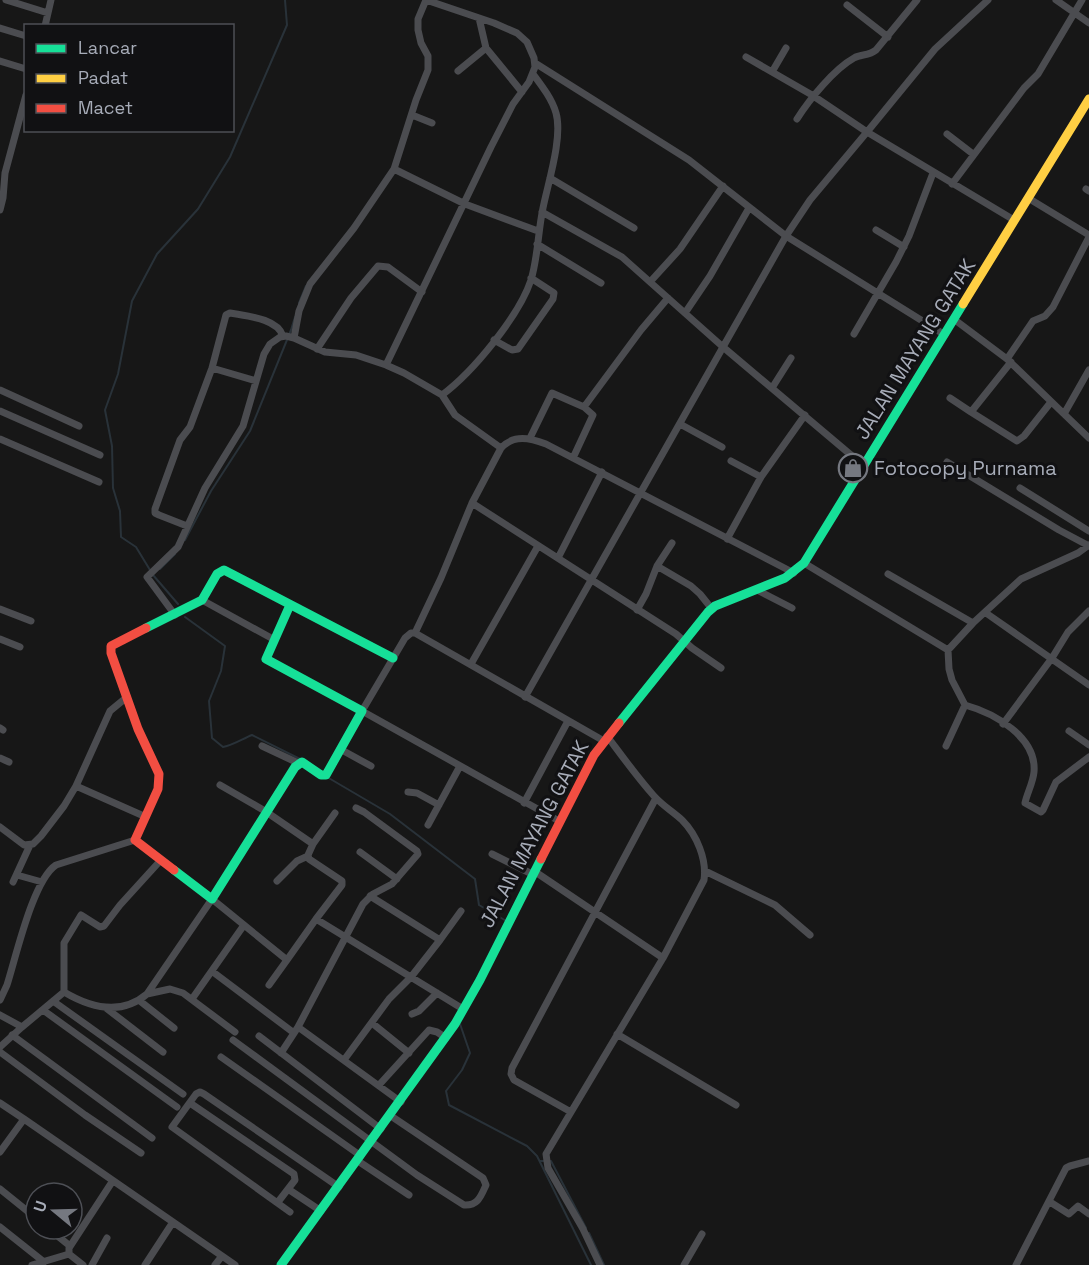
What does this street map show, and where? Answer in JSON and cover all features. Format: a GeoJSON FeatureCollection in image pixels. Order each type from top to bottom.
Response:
{"type":"FeatureCollection","features":[{"type":"Feature","properties":{"kind":"street"},"geometry":{"type":"LineString","coordinates":[[6,0],[48,13]]}},
{"type":"Feature","properties":{"kind":"street"},"geometry":{"type":"LineString","coordinates":[[45,24],[51,0]]}},
{"type":"Feature","properties":{"kind":"street"},"geometry":{"type":"LineString","coordinates":[[175,615],[148,579],[149,575],[178,547],[220,460],[243,426],[267,349],[288,337],[310,284],[354,228],[394,169],[429,64],[418,30],[420,14],[426,0],[494,23],[522,37],[527,42],[535,63],[533,74],[513,104],[491,147],[386,365]]}},
{"type":"Feature","properties":{"kind":"street"},"geometry":{"type":"LineString","coordinates":[[797,119],[812,96],[851,59],[871,54],[888,37],[917,0]]}},
{"type":"Feature","properties":{"kind":"street"},"geometry":{"type":"LineString","coordinates":[[525,697],[786,236],[810,200],[935,49],[988,0]]}},
{"type":"Feature","properties":{"kind":"street"},"geometry":{"type":"LineString","coordinates":[[1056,0],[1089,23]]}},
{"type":"Feature","properties":{"kind":"street"},"geometry":{"type":"LineString","coordinates":[[952,184],[1024,88],[1038,74],[1082,0]]}},
{"type":"Feature","properties":{"kind":"street"},"geometry":{"type":"LineString","coordinates":[[847,5],[888,37]]}},
{"type":"Feature","properties":{"kind":"street"},"geometry":{"type":"LineString","coordinates":[[479,18],[486,48],[522,92]]}},
{"type":"Feature","properties":{"kind":"street"},"geometry":{"type":"LineString","coordinates":[[0,28],[24,35]]}},
{"type":"Feature","properties":{"kind":"street"},"geometry":{"type":"LineString","coordinates":[[458,71],[486,48]]}},
{"type":"Feature","properties":{"kind":"street"},"geometry":{"type":"LineString","coordinates":[[772,72],[786,48]]}},
{"type":"Feature","properties":{"kind":"street"},"geometry":{"type":"LineString","coordinates":[[746,57],[933,173],[1014,220]]}},
{"type":"Feature","properties":{"kind":"street"},"geometry":{"type":"LineString","coordinates":[[0,61],[24,68]]}},
{"type":"Feature","properties":{"kind":"street"},"geometry":{"type":"LineString","coordinates":[[535,63],[692,162],[786,236],[945,335]]}},
{"type":"Feature","properties":{"kind":"street"},"geometry":{"type":"LineString","coordinates":[[442,395],[468,371],[494,340],[523,297],[531,278],[558,133],[557,116],[552,104],[533,74]]}},
{"type":"Feature","properties":{"kind":"street","name":"JALAN MAYANG GATAK"},"geometry":{"type":"LineString","coordinates":[[281,1265],[381,1130],[464,1009],[591,759],[683,640],[712,609],[794,573],[804,563],[1089,99]]}},
{"type":"Feature","properties":{"kind":"street"},"geometry":{"type":"LineString","coordinates":[[0,210],[2,186],[24,102]]}},
{"type":"Feature","properties":{"kind":"street"},"geometry":{"type":"LineString","coordinates":[[412,115],[432,123]]}},
{"type":"Feature","properties":{"kind":"street"},"geometry":{"type":"LineString","coordinates":[[947,134],[973,154]]}},
{"type":"Feature","properties":{"kind":"street"},"geometry":{"type":"LineString","coordinates":[[394,169],[465,204],[538,231]]}},
{"type":"Feature","properties":{"kind":"street"},"geometry":{"type":"LineString","coordinates":[[854,334],[904,247],[933,173]]}},
{"type":"Feature","properties":{"kind":"street"},"geometry":{"type":"LineString","coordinates":[[550,178],[634,228]]}},
{"type":"Feature","properties":{"kind":"street"},"geometry":{"type":"LineString","coordinates":[[650,282],[680,249],[723,186]]}},
{"type":"Feature","properties":{"kind":"street"},"geometry":{"type":"LineString","coordinates":[[971,412],[1009,360],[1033,321],[1045,316],[1053,307],[1089,236],[1028,198]]}},
{"type":"Feature","properties":{"kind":"street"},"geometry":{"type":"LineString","coordinates":[[685,313],[750,208]]}},
{"type":"Feature","properties":{"kind":"street"},"geometry":{"type":"LineString","coordinates":[[542,212],[622,257],[723,347],[864,466]]}},
{"type":"Feature","properties":{"kind":"street"},"geometry":{"type":"LineString","coordinates":[[876,230],[904,247]]}},
{"type":"Feature","properties":{"kind":"street"},"geometry":{"type":"LineString","coordinates":[[537,244],[601,283]]}},
{"type":"Feature","properties":{"kind":"street"},"geometry":{"type":"LineString","coordinates":[[316,349],[351,298],[378,266],[388,267],[422,292]]}},
{"type":"Feature","properties":{"kind":"street"},"geometry":{"type":"LineString","coordinates":[[494,340],[512,350],[518,349],[553,299],[554,293],[531,278]]}},
{"type":"Feature","properties":{"kind":"street"},"geometry":{"type":"LineString","coordinates":[[584,407],[641,330],[668,298]]}},
{"type":"Feature","properties":{"kind":"street"},"geometry":{"type":"LineString","coordinates":[[187,526],[155,513],[155,509],[180,440],[189,429],[212,368],[228,314],[250,317],[272,324],[288,337],[316,349],[356,355],[404,373],[442,395],[455,415],[501,448]]}},
{"type":"Feature","properties":{"kind":"street"},"geometry":{"type":"LineString","coordinates":[[955,320],[1009,360],[1089,438]]}},
{"type":"Feature","properties":{"kind":"street"},"geometry":{"type":"LineString","coordinates":[[772,388],[791,358]]}},
{"type":"Feature","properties":{"kind":"street"},"geometry":{"type":"LineString","coordinates":[[212,368],[256,381]]}},
{"type":"Feature","properties":{"kind":"street"},"geometry":{"type":"LineString","coordinates":[[1064,414],[1089,370]]}},
{"type":"Feature","properties":{"kind":"street"},"geometry":{"type":"LineString","coordinates":[[0,390],[79,426]]}},
{"type":"Feature","properties":{"kind":"street"},"geometry":{"type":"LineString","coordinates":[[530,438],[553,393],[584,407],[593,415],[573,458]]}},
{"type":"Feature","properties":{"kind":"street"},"geometry":{"type":"LineString","coordinates":[[950,398],[1017,441],[1024,436],[1052,402]]}},
{"type":"Feature","properties":{"kind":"street"},"geometry":{"type":"LineString","coordinates":[[0,411],[100,455]]}},
{"type":"Feature","properties":{"kind":"street"},"geometry":{"type":"LineString","coordinates":[[727,539],[761,477],[805,415]]}},
{"type":"Feature","properties":{"kind":"street"},"geometry":{"type":"LineString","coordinates":[[680,424],[722,447]]}},
{"type":"Feature","properties":{"kind":"street"},"geometry":{"type":"LineString","coordinates":[[416,633],[472,503],[501,448],[511,441],[530,438],[573,458],[794,573]]}},
{"type":"Feature","properties":{"kind":"street"},"geometry":{"type":"LineString","coordinates":[[0,439],[99,482]]}},
{"type":"Feature","properties":{"kind":"street"},"geometry":{"type":"LineString","coordinates":[[730,461],[761,477]]}},
{"type":"Feature","properties":{"kind":"street"},"geometry":{"type":"LineString","coordinates":[[947,462],[1089,546],[1021,579],[973,623],[948,650],[952,680],[969,706],[1024,738],[1032,753],[1034,774],[1025,802],[1027,806],[1041,812],[1056,782],[1089,757]]}},
{"type":"Feature","properties":{"kind":"street"},"geometry":{"type":"LineString","coordinates":[[558,558],[602,472]]}},
{"type":"Feature","properties":{"kind":"street"},"geometry":{"type":"LineString","coordinates":[[1020,488],[1089,531]]}},
{"type":"Feature","properties":{"kind":"street"},"geometry":{"type":"LineString","coordinates":[[472,503],[676,634],[721,668]]}},
{"type":"Feature","properties":{"kind":"street"},"geometry":{"type":"LineString","coordinates":[[1059,530],[1068,518]]}},
{"type":"Feature","properties":{"kind":"street"},"geometry":{"type":"LineString","coordinates":[[637,610],[657,566],[672,543]]}},
{"type":"Feature","properties":{"kind":"street"},"geometry":{"type":"LineString","coordinates":[[471,664],[538,546]]}},
{"type":"Feature","properties":{"kind":"street"},"geometry":{"type":"LineString","coordinates":[[804,563],[948,650]]}},
{"type":"Feature","properties":{"kind":"street"},"geometry":{"type":"LineString","coordinates":[[657,566],[691,586],[712,609]]}},
{"type":"Feature","properties":{"kind":"street"},"geometry":{"type":"LineString","coordinates":[[0,1000],[42,882],[50,869],[56,865],[135,840],[158,789],[159,774],[138,729],[110,648],[113,644],[202,600],[217,574],[224,570],[393,658]]}},
{"type":"Feature","properties":{"kind":"street"},"geometry":{"type":"LineString","coordinates":[[888,574],[973,623]]}},
{"type":"Feature","properties":{"kind":"street"},"geometry":{"type":"LineString","coordinates":[[757,590],[792,608]]}},
{"type":"Feature","properties":{"kind":"street"},"geometry":{"type":"LineString","coordinates":[[202,600],[273,639]]}},
{"type":"Feature","properties":{"kind":"street"},"geometry":{"type":"LineString","coordinates":[[290,605],[265,656],[268,661],[559,821]]}},
{"type":"Feature","properties":{"kind":"street"},"geometry":{"type":"LineString","coordinates":[[0,609],[31,621]]}},
{"type":"Feature","properties":{"kind":"street"},"geometry":{"type":"LineString","coordinates":[[1003,724],[1052,658],[1068,632],[1089,611]]}},
{"type":"Feature","properties":{"kind":"street"},"geometry":{"type":"LineString","coordinates":[[986,613],[1089,686]]}},
{"type":"Feature","properties":{"kind":"street"},"geometry":{"type":"LineString","coordinates":[[262,746],[298,763],[302,762],[321,775],[326,775],[405,638],[411,633],[416,633],[568,721],[606,739],[656,798],[684,821],[694,836],[702,853],[705,871],[701,888],[663,958],[548,1149],[546,1158],[548,1168],[583,1229],[600,1265]]}},
{"type":"Feature","properties":{"kind":"street"},"geometry":{"type":"LineString","coordinates":[[0,639],[20,647]]}},
{"type":"Feature","properties":{"kind":"street"},"geometry":{"type":"LineString","coordinates":[[42,882],[15,879],[30,845],[41,836],[76,786],[110,711],[127,697]]}},
{"type":"Feature","properties":{"kind":"street"},"geometry":{"type":"LineString","coordinates":[[946,747],[969,706]]}},
{"type":"Feature","properties":{"kind":"street"},"geometry":{"type":"LineString","coordinates":[[524,803],[568,721]]}},
{"type":"Feature","properties":{"kind":"street"},"geometry":{"type":"LineString","coordinates":[[1069,731],[1089,745]]}},
{"type":"Feature","properties":{"kind":"street"},"geometry":{"type":"LineString","coordinates":[[340,749],[371,766]]}},
{"type":"Feature","properties":{"kind":"street"},"geometry":{"type":"LineString","coordinates":[[0,758],[9,762]]}},
{"type":"Feature","properties":{"kind":"street"},"geometry":{"type":"LineString","coordinates":[[64,992],[85,1002],[106,1008],[123,1007],[140,1001],[212,898],[298,763]]}},
{"type":"Feature","properties":{"kind":"street"},"geometry":{"type":"LineString","coordinates":[[428,825],[460,766]]}},
{"type":"Feature","properties":{"kind":"street"},"geometry":{"type":"LineString","coordinates":[[220,785],[266,811],[313,844]]}},
{"type":"Feature","properties":{"kind":"street"},"geometry":{"type":"LineString","coordinates":[[76,786],[146,817]]}},
{"type":"Feature","properties":{"kind":"street"},"geometry":{"type":"LineString","coordinates":[[408,792],[417,793],[439,804]]}},
{"type":"Feature","properties":{"kind":"street"},"geometry":{"type":"LineString","coordinates":[[571,1112],[514,1080],[511,1071],[656,798]]}},
{"type":"Feature","properties":{"kind":"street"},"geometry":{"type":"LineString","coordinates":[[282,1053],[363,904],[370,896],[387,888],[397,879],[415,860],[418,852],[356,808]]}},
{"type":"Feature","properties":{"kind":"street"},"geometry":{"type":"LineString","coordinates":[[277,881],[297,861],[308,856],[313,844],[335,813]]}},
{"type":"Feature","properties":{"kind":"street"},"geometry":{"type":"LineString","coordinates":[[0,827],[19,842],[30,845]]}},
{"type":"Feature","properties":{"kind":"street"},"geometry":{"type":"LineString","coordinates":[[135,840],[212,898],[286,960]]}},
{"type":"Feature","properties":{"kind":"street"},"geometry":{"type":"LineString","coordinates":[[360,852],[397,879]]}},
{"type":"Feature","properties":{"kind":"street"},"geometry":{"type":"LineString","coordinates":[[492,854],[533,872],[663,958]]}},
{"type":"Feature","properties":{"kind":"street"},"geometry":{"type":"LineString","coordinates":[[269,985],[342,882],[311,861],[308,856]]}},
{"type":"Feature","properties":{"kind":"street"},"geometry":{"type":"LineString","coordinates":[[64,992],[64,943],[81,915],[100,927],[104,926],[155,857]]}},
{"type":"Feature","properties":{"kind":"street"},"geometry":{"type":"LineString","coordinates":[[705,871],[775,905],[810,935]]}},
{"type":"Feature","properties":{"kind":"street"},"geometry":{"type":"LineString","coordinates":[[370,896],[440,940]]}},
{"type":"Feature","properties":{"kind":"street"},"geometry":{"type":"LineString","coordinates":[[344,1060],[389,999],[411,977],[461,911]]}},
{"type":"Feature","properties":{"kind":"street"},"geometry":{"type":"LineString","coordinates":[[316,919],[464,1009]]}},
{"type":"Feature","properties":{"kind":"street"},"geometry":{"type":"LineString","coordinates":[[192,999],[244,925]]}},
{"type":"Feature","properties":{"kind":"street"},"geometry":{"type":"LineString","coordinates":[[213,972],[296,1030],[344,1060],[401,1102]]}},
{"type":"Feature","properties":{"kind":"street"},"geometry":{"type":"LineString","coordinates":[[147,994],[170,989],[183,993],[234,1036],[417,1175],[465,1205],[471,1205],[480,1198],[486,1185],[483,1178],[391,1116]]}},
{"type":"Feature","properties":{"kind":"street"},"geometry":{"type":"LineString","coordinates":[[0,1047],[64,992]]}},
{"type":"Feature","properties":{"kind":"street"},"geometry":{"type":"LineString","coordinates":[[412,1014],[419,1011],[437,993]]}},
{"type":"Feature","properties":{"kind":"street"},"geometry":{"type":"LineString","coordinates":[[52,1001],[183,1094]]}},
{"type":"Feature","properties":{"kind":"street"},"geometry":{"type":"LineString","coordinates":[[140,1001],[174,1028]]}},
{"type":"Feature","properties":{"kind":"street"},"geometry":{"type":"LineString","coordinates":[[106,1008],[163,1052]]}},
{"type":"Feature","properties":{"kind":"street"},"geometry":{"type":"LineString","coordinates":[[43,1010],[177,1107]]}},
{"type":"Feature","properties":{"kind":"street"},"geometry":{"type":"LineString","coordinates":[[0,1015],[22,1027]]}},
{"type":"Feature","properties":{"kind":"street"},"geometry":{"type":"LineString","coordinates":[[372,1023],[409,1053]]}},
{"type":"Feature","properties":{"kind":"street"},"geometry":{"type":"LineString","coordinates":[[379,1085],[429,1030],[446,1038]]}},
{"type":"Feature","properties":{"kind":"street"},"geometry":{"type":"LineString","coordinates":[[617,1034],[736,1105]]}},
{"type":"Feature","properties":{"kind":"street"},"geometry":{"type":"LineString","coordinates":[[12,1035],[152,1138]]}},
{"type":"Feature","properties":{"kind":"street"},"geometry":{"type":"LineString","coordinates":[[259,1036],[381,1130]]}},
{"type":"Feature","properties":{"kind":"street"},"geometry":{"type":"LineString","coordinates":[[0,1052],[141,1153]]}},
{"type":"Feature","properties":{"kind":"street"},"geometry":{"type":"LineString","coordinates":[[221,1058],[409,1195]]}},
{"type":"Feature","properties":{"kind":"street"},"geometry":{"type":"LineString","coordinates":[[290,1212],[172,1127],[198,1093],[204,1094],[339,1187]]}},
{"type":"Feature","properties":{"kind":"street"},"geometry":{"type":"LineString","coordinates":[[190,1103],[294,1174],[295,1180],[278,1202]]}},
{"type":"Feature","properties":{"kind":"street"},"geometry":{"type":"LineString","coordinates":[[0,1114],[3,1105],[235,1265]]}},
{"type":"Feature","properties":{"kind":"street"},"geometry":{"type":"LineString","coordinates":[[0,1152],[24,1119]]}},
{"type":"Feature","properties":{"kind":"street"},"geometry":{"type":"LineString","coordinates":[[1025,1265],[1017,1262],[1068,1167],[1088,1163]]}},
{"type":"Feature","properties":{"kind":"street"},"geometry":{"type":"LineString","coordinates":[[32,1265],[69,1250],[112,1182]]}},
{"type":"Feature","properties":{"kind":"street"},"geometry":{"type":"LineString","coordinates":[[0,1189],[24,1208]]}},
{"type":"Feature","properties":{"kind":"street"},"geometry":{"type":"LineString","coordinates":[[288,1189],[321,1211]]}},
{"type":"Feature","properties":{"kind":"street"},"geometry":{"type":"LineString","coordinates":[[1050,1202],[1070,1214],[1078,1206],[1089,1214]]}},
{"type":"Feature","properties":{"kind":"street"},"geometry":{"type":"LineString","coordinates":[[145,1265],[173,1222]]}},
{"type":"Feature","properties":{"kind":"street"},"geometry":{"type":"LineString","coordinates":[[0,1227],[44,1262]]}},
{"type":"Feature","properties":{"kind":"street"},"geometry":{"type":"LineString","coordinates":[[684,1265],[702,1234]]}},
{"type":"Feature","properties":{"kind":"street"},"geometry":{"type":"LineString","coordinates":[[92,1265],[107,1238]]}},
{"type":"Feature","properties":{"kind":"street"},"geometry":{"type":"LineString","coordinates":[[60,1241],[83,1265]]}},
{"type":"Feature","properties":{"kind":"street"},"geometry":{"type":"LineString","coordinates":[[215,1265],[222,1256]]}},
{"type":"Feature","properties":{"kind":"waterway"},"geometry":{"type":"LineString","coordinates":[[150,570],[136,547],[121,537],[120,511],[113,488],[112,446],[105,410],[118,374],[132,301],[157,254],[198,209],[230,157],[287,25],[285,0]]}},
{"type":"Feature","properties":{"kind":"waterway"},"geometry":{"type":"LineString","coordinates":[[299,303],[306,286]]}},
{"type":"Feature","properties":{"kind":"waterway"},"geometry":{"type":"LineString","coordinates":[[185,540],[211,491],[250,431],[295,317]]}},
{"type":"Feature","properties":{"kind":"waterway"},"geometry":{"type":"LineString","coordinates":[[160,569],[175,554]]}},
{"type":"Feature","properties":{"kind":"waterway"},"geometry":{"type":"LineString","coordinates":[[153,575],[178,604]]}},
{"type":"Feature","properties":{"kind":"waterway"},"geometry":{"type":"LineString","coordinates":[[185,617],[225,646],[221,671],[209,701],[212,738],[223,747],[252,735],[302,760]]}},
{"type":"Feature","properties":{"kind":"waterway"},"geometry":{"type":"LineString","coordinates":[[327,777],[390,814],[475,879],[479,905],[508,922]]}},
{"type":"Feature","properties":{"kind":"waterway"},"geometry":{"type":"LineString","coordinates":[[460,1024],[470,1053],[462,1070],[446,1091],[449,1105],[527,1146],[537,1156],[591,1265]]}},
{"type":"Feature","properties":{"kind":"waterway"},"geometry":{"type":"LineString","coordinates":[[540,1161],[551,1161],[586,1228]]}},
{"type":"Feature","properties":{"kind":"waterway"},"geometry":{"type":"LineString","coordinates":[[589,1233],[604,1265]]}},
{"type":"Feature","properties":{"kind":"traffic: fast"},"geometry":{"type":"LineString","coordinates":[[619,723],[708,612],[715,606],[785,578],[804,563],[963,304]]}},
{"type":"Feature","properties":{"kind":"traffic: fast"},"geometry":{"type":"LineString","coordinates":[[146,628],[202,600],[217,574],[224,570],[393,658]]}},
{"type":"Feature","properties":{"kind":"traffic: fast"},"geometry":{"type":"LineString","coordinates":[[174,870],[212,899],[295,767],[302,762],[321,775],[326,775],[362,711],[266,659],[290,605]]}},
{"type":"Feature","properties":{"kind":"traffic: fast"},"geometry":{"type":"LineString","coordinates":[[281,1265],[455,1024],[480,980],[541,859]]}},
{"type":"Feature","properties":{"kind":"traffic: slow"},"geometry":{"type":"LineString","coordinates":[[963,304],[1089,99]]}},
{"type":"Feature","properties":{"kind":"traffic: jam"},"geometry":{"type":"LineString","coordinates":[[146,628],[111,646],[111,653],[138,729],[159,774],[158,789],[135,840],[174,870]]}},
{"type":"Feature","properties":{"kind":"traffic: jam"},"geometry":{"type":"LineString","coordinates":[[541,859],[594,755],[619,723]]}},
{"type":"Feature","properties":{"kind":"place","name":"Fotocopy Purnama"},"geometry":{"type":"Point","coordinates":[853,468]}}]}
